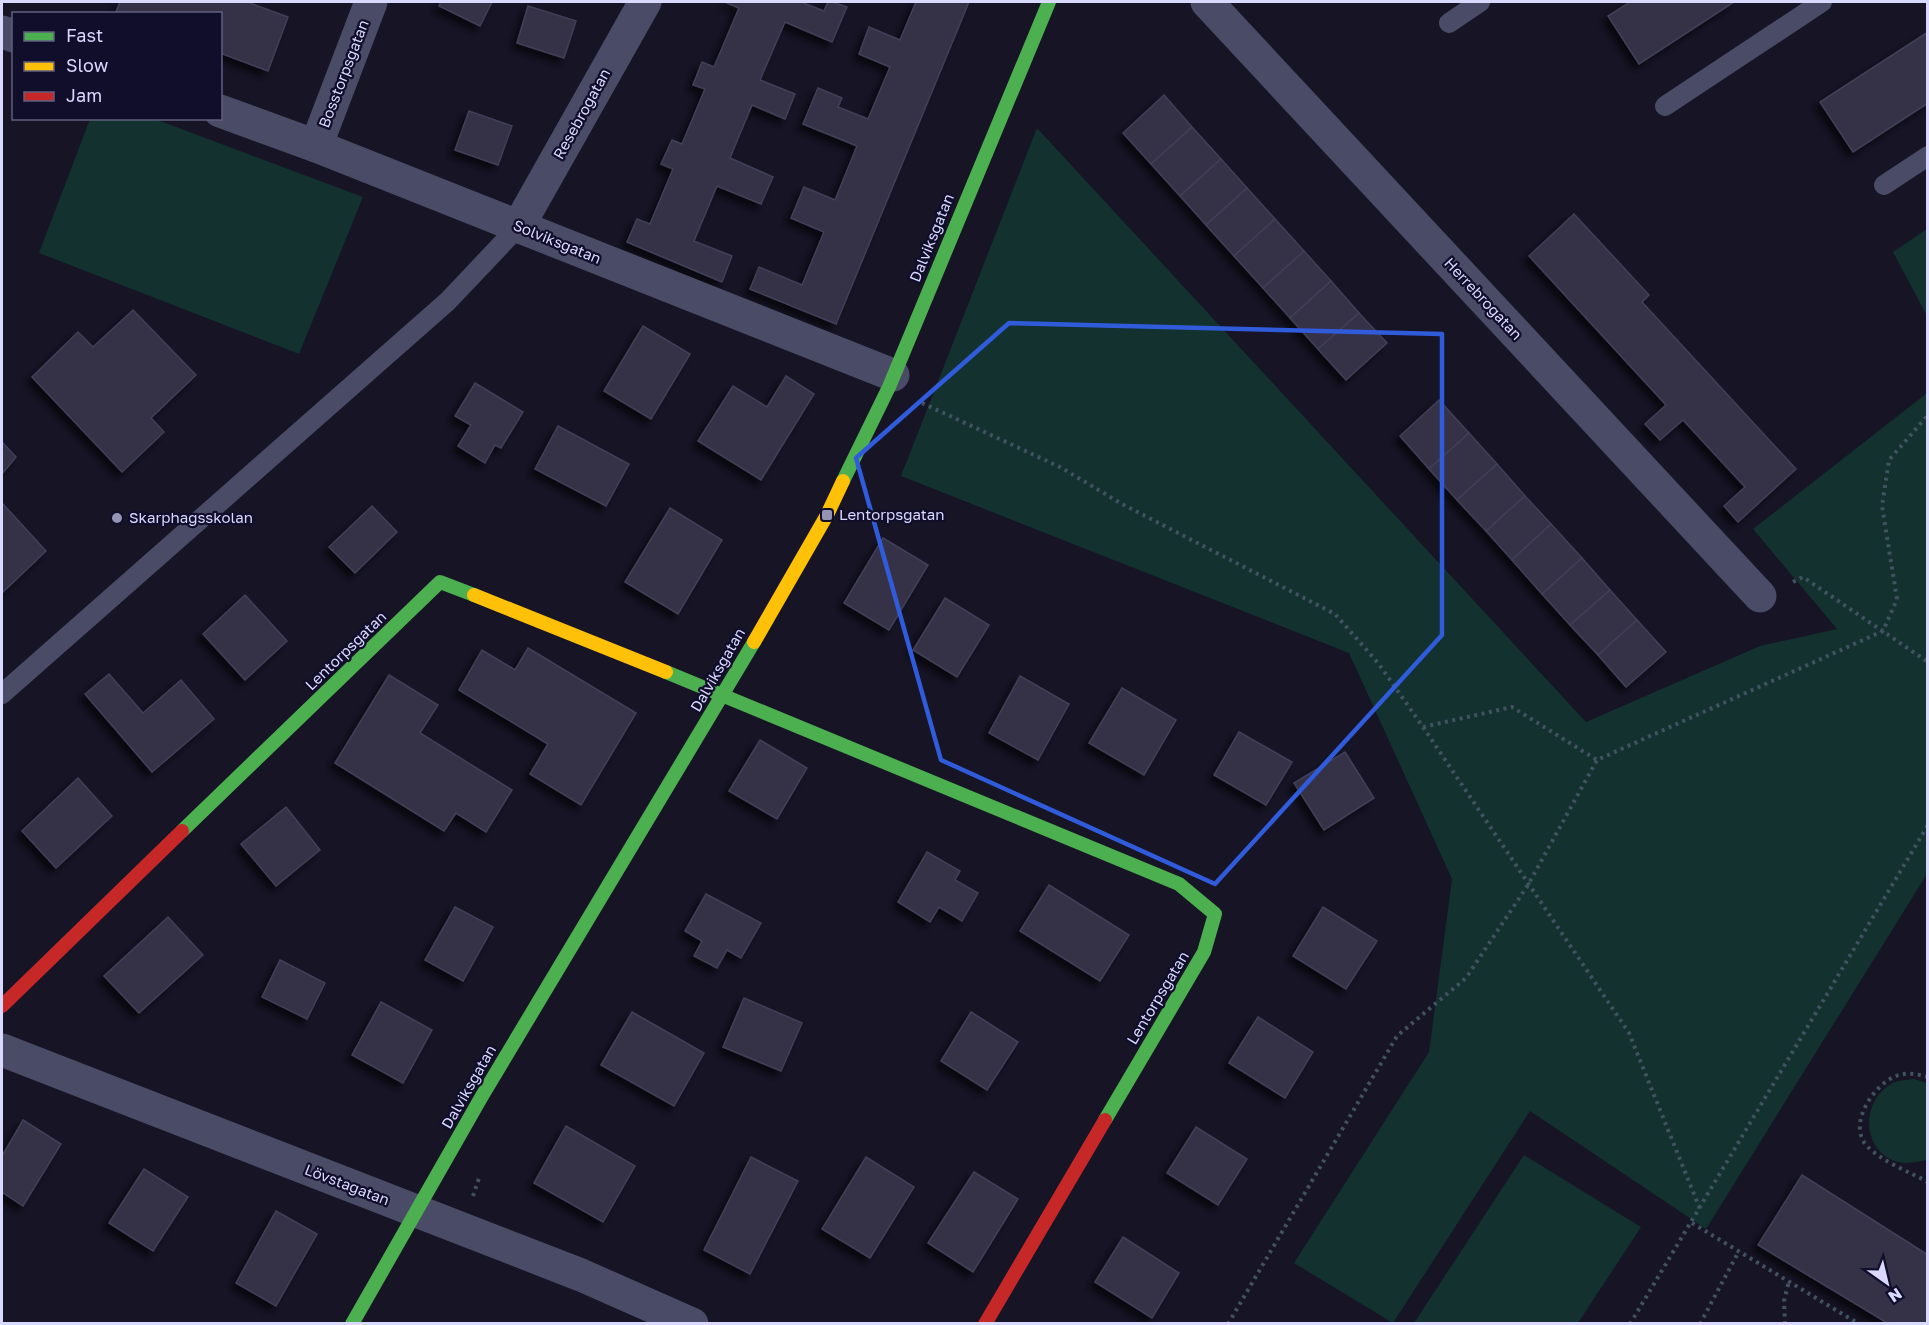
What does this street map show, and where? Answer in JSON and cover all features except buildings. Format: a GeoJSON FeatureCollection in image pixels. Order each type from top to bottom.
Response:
{"type":"FeatureCollection","features":[{"type":"Feature","properties":{"kind":"street","name":"Bosstorpsgatan"},"geometry":{"type":"LineString","coordinates":[[316,146],[371,2]]}},
{"type":"Feature","properties":{"kind":"street","name":"Resebrogatan"},"geometry":{"type":"LineString","coordinates":[[518,226],[645,2]]}},
{"type":"Feature","properties":{"kind":"street","name":"Dalviksgatan"},"geometry":{"type":"LineString","coordinates":[[352,1323],[482,1096],[723,695],[827,515],[891,381],[1049,2]]}},
{"type":"Feature","properties":{"kind":"street","name":"Herrebrogatan"},"geometry":{"type":"LineString","coordinates":[[1207,2],[1760,596]]}},
{"type":"Feature","properties":{"kind":"street","name":"Solviksgatan"},"geometry":{"type":"LineString","coordinates":[[222,112],[316,146],[518,226],[891,381]]}},
{"type":"Feature","properties":{"kind":"street","name":"Lentorpsgatan"},"geometry":{"type":"LineString","coordinates":[[2,1006],[441,582],[723,695],[1179,884],[1215,914],[1204,952],[985,1323]]}},
{"type":"Feature","properties":{"kind":"street","name":"Lövstagatan"},"geometry":{"type":"LineString","coordinates":[[2,1050],[581,1275],[692,1323]]}},
{"type":"Feature","properties":{"kind":"lane"},"geometry":{"type":"LineString","coordinates":[[1449,22],[1480,2]]}},
{"type":"Feature","properties":{"kind":"lane"},"geometry":{"type":"LineString","coordinates":[[1665,106],[1822,2]]}},
{"type":"Feature","properties":{"kind":"lane"},"geometry":{"type":"LineString","coordinates":[[1884,185],[1928,156]]}},
{"type":"Feature","properties":{"kind":"lane"},"geometry":{"type":"LineString","coordinates":[[2,694],[448,301],[518,226]]}},
{"type":"Feature","properties":{"kind":"path"},"geometry":{"type":"LineString","coordinates":[[891,381],[1060,467],[1122,504],[1335,614],[1378,663],[1423,727],[1629,1033],[1700,1209]]}},
{"type":"Feature","properties":{"kind":"path"},"geometry":{"type":"LineString","coordinates":[[1228,1323],[1397,1036],[1466,978],[1528,885],[1597,760],[1883,631],[1897,599],[1881,506],[1889,460],[1928,415]]}},
{"type":"Feature","properties":{"kind":"path"},"geometry":{"type":"LineString","coordinates":[[1760,596],[1803,578],[1928,662]]}},
{"type":"Feature","properties":{"kind":"path"},"geometry":{"type":"LineString","coordinates":[[1423,727],[1512,707],[1597,760]]}},
{"type":"Feature","properties":{"kind":"path"},"geometry":{"type":"LineString","coordinates":[[1630,1323],[1692,1223],[1928,825]]}},
{"type":"Feature","properties":{"kind":"path"},"geometry":{"type":"LineString","coordinates":[[1928,1077],[1913,1073],[1895,1076],[1878,1088],[1863,1110],[1859,1128],[1866,1146],[1901,1169],[1928,1182]]}},
{"type":"Feature","properties":{"kind":"path"},"geometry":{"type":"LineString","coordinates":[[1692,1223],[1860,1323]]}},
{"type":"Feature","properties":{"kind":"path"},"geometry":{"type":"LineString","coordinates":[[1700,1323],[1739,1251]]}},
{"type":"Feature","properties":{"kind":"path"},"geometry":{"type":"LineString","coordinates":[[1785,1323],[1784,1301],[1789,1281]]}},
{"type":"Feature","properties":{"kind":"highlighted area"},"geometry":{"type":"Polygon","coordinates":[[[1009,323],[1442,334],[1442,635],[1215,884],[941,760],[856,458],[1009,323]]]}},
{"type":"Feature","properties":{"kind":"green space"},"geometry":{"type":"Polygon","coordinates":[[[90,120],[158,120],[363,197],[299,354],[39,253],[90,120]]]}},
{"type":"Feature","properties":{"kind":"green space"},"geometry":{"type":"Polygon","coordinates":[[[1037,128],[1586,722],[1760,646],[1837,629],[1753,529],[1927,393],[1927,874],[1706,1229],[1530,1111],[1393,1323],[1294,1263],[1429,1052],[1452,879],[1349,653],[901,476],[1037,128]]]}},
{"type":"Feature","properties":{"kind":"green space"},"geometry":{"type":"Polygon","coordinates":[[[1927,229],[1927,316],[1893,252],[1927,229]]]}},
{"type":"Feature","properties":{"kind":"green space"},"geometry":{"type":"Polygon","coordinates":[[[1914,1079],[1927,1083],[1927,1160],[1904,1163],[1880,1152],[1873,1142],[1870,1117],[1873,1104],[1880,1093],[1893,1083],[1914,1079]]]}},
{"type":"Feature","properties":{"kind":"green space"},"geometry":{"type":"Polygon","coordinates":[[[1524,1155],[1641,1227],[1578,1323],[1414,1323],[1524,1155]]]}},
{"type":"Feature","properties":{"kind":"traffic: fast"},"geometry":{"type":"LineString","coordinates":[[843,481],[889,387],[1049,2]]}},
{"type":"Feature","properties":{"kind":"traffic: fast"},"geometry":{"type":"LineString","coordinates":[[182,831],[440,582],[474,595]]}},
{"type":"Feature","properties":{"kind":"traffic: fast"},"geometry":{"type":"LineString","coordinates":[[352,1324],[482,1096],[754,642]]}},
{"type":"Feature","properties":{"kind":"traffic: fast"},"geometry":{"type":"LineString","coordinates":[[666,672],[1179,884],[1215,914],[1204,952],[1105,1120]]}},
{"type":"Feature","properties":{"kind":"traffic: slow"},"geometry":{"type":"LineString","coordinates":[[754,642],[827,515],[843,481]]}},
{"type":"Feature","properties":{"kind":"traffic: slow"},"geometry":{"type":"LineString","coordinates":[[474,595],[666,672]]}},
{"type":"Feature","properties":{"kind":"traffic: jam"},"geometry":{"type":"LineString","coordinates":[[2,1006],[182,831]]}},
{"type":"Feature","properties":{"kind":"traffic: jam"},"geometry":{"type":"LineString","coordinates":[[985,1324],[1105,1120]]}},
{"type":"Feature","properties":{"kind":"place","name":"Lentorpsgatan"},"geometry":{"type":"Point","coordinates":[827,515]}},
{"type":"Feature","properties":{"kind":"place","name":"Skarphagsskolan"},"geometry":{"type":"Point","coordinates":[117,518]}}]}
